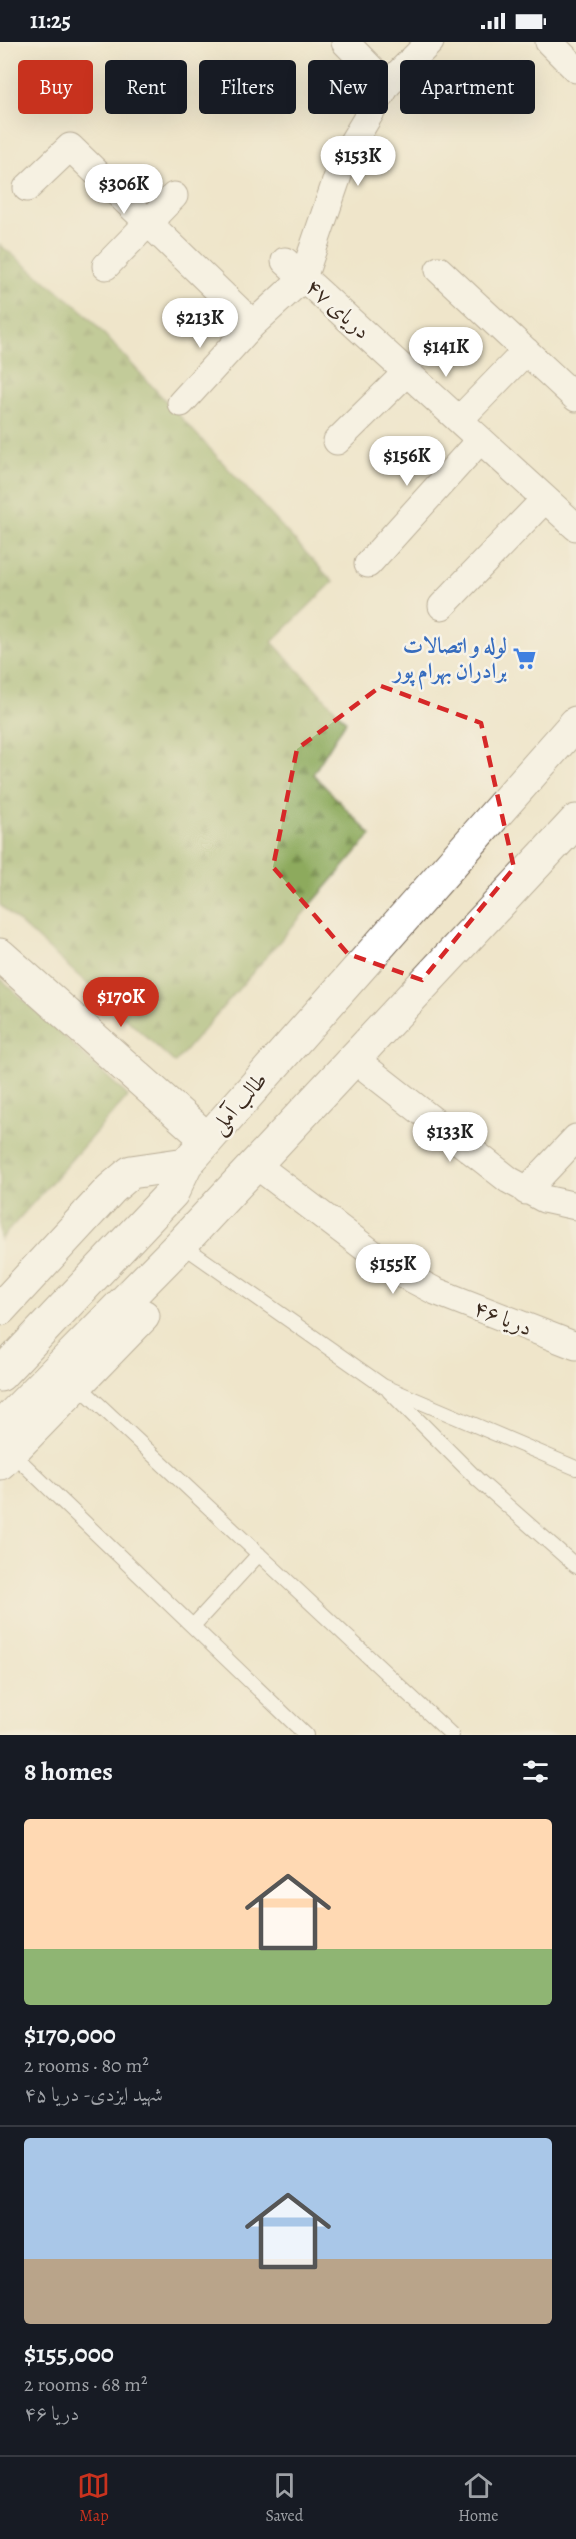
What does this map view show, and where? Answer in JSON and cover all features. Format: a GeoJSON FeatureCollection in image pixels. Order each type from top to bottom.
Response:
{"type":"FeatureCollection","features":[{"type":"Feature","properties":{"kind":"main road","name":"طالب آملی"},"geometry":{"type":"LineString","coordinates":[[0,1375],[172,1193],[186,1164],[207,1139],[576,723]]}},
{"type":"Feature","properties":{"kind":"main road"},"geometry":{"type":"LineString","coordinates":[[4,1448],[182,1244],[576,821]]}},
{"type":"Feature","properties":{"kind":"main road"},"geometry":{"type":"LineString","coordinates":[[0,955],[207,1139]]}},
{"type":"Feature","properties":{"kind":"main road"},"geometry":{"type":"LineString","coordinates":[[0,1308],[111,1189],[131,1172],[186,1164]]}},
{"type":"Feature","properties":{"kind":"main road"},"geometry":{"type":"LineString","coordinates":[[4,1448],[77,1384],[147,1312],[166,1280],[182,1244]]}},
{"type":"Feature","properties":{"kind":"street"},"geometry":{"type":"LineString","coordinates":[[345,42],[363,60]]}},
{"type":"Feature","properties":{"kind":"street"},"geometry":{"type":"LineString","coordinates":[[388,84],[430,42]]}},
{"type":"Feature","properties":{"kind":"street"},"geometry":{"type":"LineString","coordinates":[[549,42],[576,69]]}},
{"type":"Feature","properties":{"kind":"street"},"geometry":{"type":"LineString","coordinates":[[181,403],[253,324],[294,269],[345,155],[370,114]]}},
{"type":"Feature","properties":{"kind":"street"},"geometry":{"type":"LineString","coordinates":[[27,188],[70,147],[253,324]]}},
{"type":"Feature","properties":{"kind":"street"},"geometry":{"type":"LineString","coordinates":[[106,266],[174,196]]}},
{"type":"Feature","properties":{"kind":"street","name":"دریای ۴۷"},"geometry":{"type":"LineString","coordinates":[[294,269],[576,527]]}},
{"type":"Feature","properties":{"kind":"street"},"geometry":{"type":"LineString","coordinates":[[440,270],[576,398]]}},
{"type":"Feature","properties":{"kind":"street"},"geometry":{"type":"LineString","coordinates":[[459,420],[526,351]]}},
{"type":"Feature","properties":{"kind":"street"},"geometry":{"type":"LineString","coordinates":[[337,441],[407,372]]}},
{"type":"Feature","properties":{"kind":"street"},"geometry":{"type":"LineString","coordinates":[[368,564],[480,440]]}},
{"type":"Feature","properties":{"kind":"street"},"geometry":{"type":"LineString","coordinates":[[442,606],[545,499]]}},
{"type":"Feature","properties":{"kind":"street"},"geometry":{"type":"LineString","coordinates":[[353,1058],[526,1191],[544,1199],[576,1206]]}},
{"type":"Feature","properties":{"kind":"street"},"geometry":{"type":"LineString","coordinates":[[526,1191],[576,1138]]}},
{"type":"Feature","properties":{"kind":"street","name":"دریا ۴۶"},"geometry":{"type":"LineString","coordinates":[[255,1164],[393,1269],[435,1291],[576,1346]]}},
{"type":"Feature","properties":{"kind":"lane"},"geometry":{"type":"LineString","coordinates":[[182,1244],[383,1386],[477,1479],[576,1566]]}},
{"type":"Feature","properties":{"kind":"lane"},"geometry":{"type":"LineString","coordinates":[[77,1384],[452,1735]]}},
{"type":"Feature","properties":{"kind":"lane"},"geometry":{"type":"LineString","coordinates":[[383,1386],[576,1468]]}},
{"type":"Feature","properties":{"kind":"lane"},"geometry":{"type":"LineString","coordinates":[[4,1448],[306,1735]]}},
{"type":"Feature","properties":{"kind":"lane"},"geometry":{"type":"LineString","coordinates":[[193,1626],[259,1554]]}},
{"type":"Feature","properties":{"kind":"highlighted area"},"geometry":{"type":"Polygon","coordinates":[[[381,686],[481,723],[514,868],[422,980],[348,954],[273,867],[297,749],[381,686]]]}},
{"type":"Feature","properties":{"kind":"green space"},"geometry":{"type":"Polygon","coordinates":[[[0,245],[81,309],[333,582],[272,642],[346,721],[313,774],[371,835],[175,1063],[0,905],[0,245]]]}},
{"type":"Feature","properties":{"kind":"green space"},"geometry":{"type":"Polygon","coordinates":[[[0,978],[128,1096],[0,1240],[0,978]]]}},
{"type":"Feature","properties":{"kind":"place","name":"لوله و اتصالات برادران بهرام پور"},"geometry":{"type":"Point","coordinates":[525,659]}}]}
